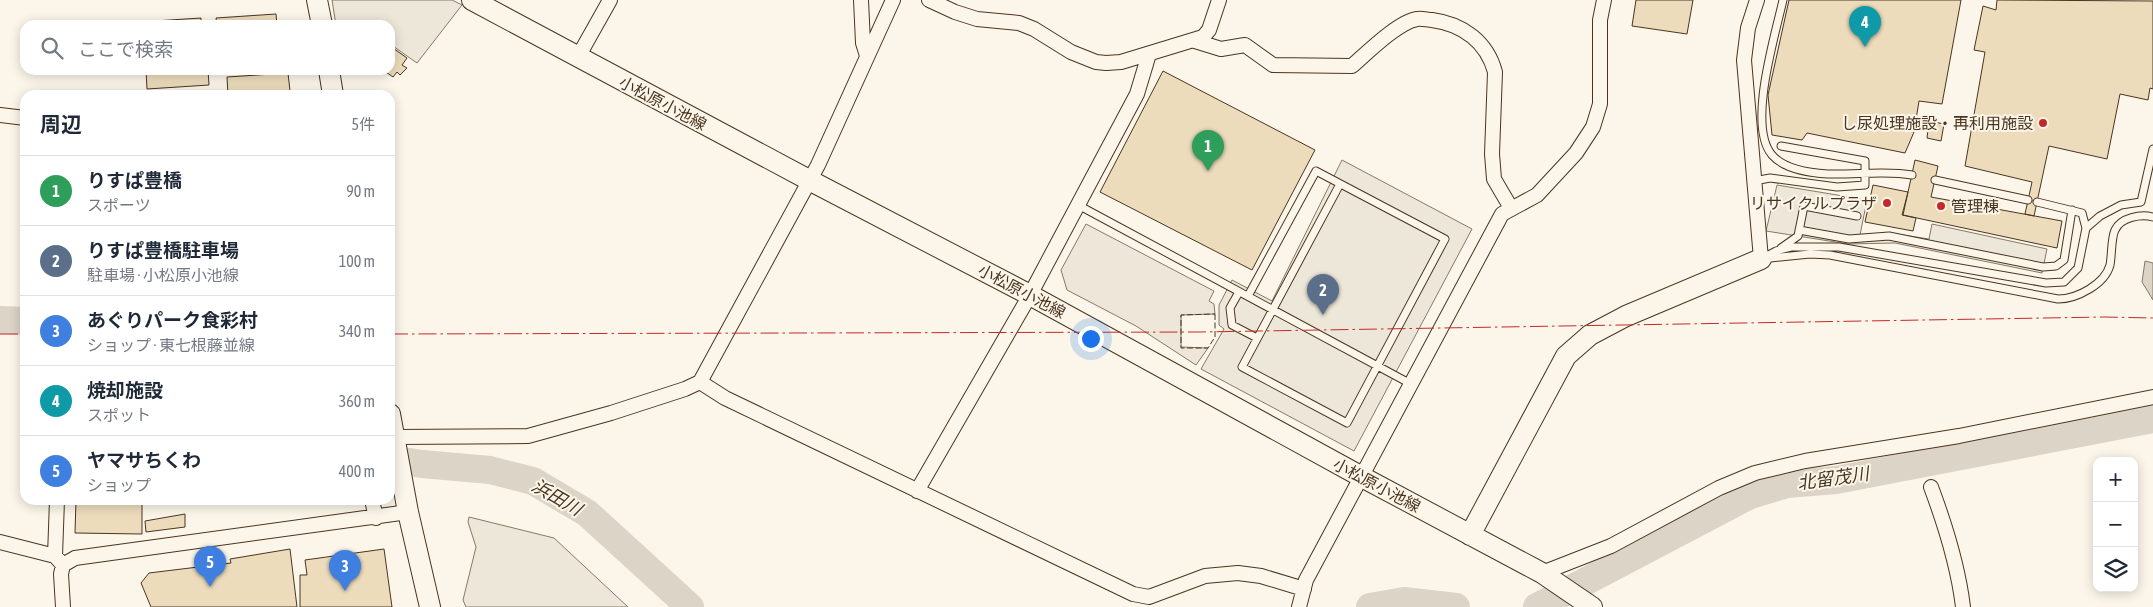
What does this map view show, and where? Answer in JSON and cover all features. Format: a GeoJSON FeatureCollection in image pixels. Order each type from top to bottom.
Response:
{"type":"FeatureCollection","features":[{"type":"Feature","properties":{"kind":"main road"},"geometry":{"type":"LineString","coordinates":[[317,0],[321,20]]}},
{"type":"Feature","properties":{"kind":"main road","name":"小松原小池線"},"geometry":{"type":"LineString","coordinates":[[472,0],[809,180],[1030,295],[1547,576],[1586,602]]}},
{"type":"Feature","properties":{"kind":"main road"},"geometry":{"type":"LineString","coordinates":[[330,75],[333,90]]}},
{"type":"Feature","properties":{"kind":"main road"},"geometry":{"type":"LineString","coordinates":[[1470,535],[1566,356],[1590,335],[1626,316],[1769,255]]}},
{"type":"Feature","properties":{"kind":"main road"},"geometry":{"type":"LineString","coordinates":[[395,442],[408,512],[430,607]]}},
{"type":"Feature","properties":{"kind":"main road"},"geometry":{"type":"LineString","coordinates":[[408,512],[409,553],[417,607]]}},
{"type":"Feature","properties":{"kind":"street"},"geometry":{"type":"LineString","coordinates":[[578,57],[610,0]]}},
{"type":"Feature","properties":{"kind":"street"},"geometry":{"type":"LineString","coordinates":[[861,0],[863,43],[868,56]]}},
{"type":"Feature","properties":{"kind":"street"},"geometry":{"type":"LineString","coordinates":[[395,437],[528,436],[611,413],[685,389],[700,382],[818,165],[893,0]]}},
{"type":"Feature","properties":{"kind":"street"},"geometry":{"type":"LineString","coordinates":[[929,0],[955,12],[978,19],[1019,23],[1034,28],[1071,52],[1096,62],[1120,62],[1203,37],[1209,30],[1219,0]]}},
{"type":"Feature","properties":{"kind":"street"},"geometry":{"type":"LineString","coordinates":[[700,382],[725,398],[1133,594],[1148,597],[1205,576],[1238,573],[1262,576],[1301,598],[1306,580],[1502,214],[1537,195],[1576,153],[1593,126],[1600,104],[1600,20],[1604,0]]}},
{"type":"Feature","properties":{"kind":"street"},"geometry":{"type":"LineString","coordinates":[[1757,0],[1748,28],[1744,60],[1754,181],[1769,255]]}},
{"type":"Feature","properties":{"kind":"street"},"geometry":{"type":"LineString","coordinates":[[1194,41],[1221,49],[1245,45],[1273,65],[1352,66],[1390,33],[1417,18],[1447,22],[1466,31],[1482,44],[1492,60],[1496,72],[1492,154],[1494,179],[1511,208]]}},
{"type":"Feature","properties":{"kind":"street"},"geometry":{"type":"LineString","coordinates":[[917,491],[1030,295],[1137,94],[1148,54]]}},
{"type":"Feature","properties":{"kind":"street"},"geometry":{"type":"LineString","coordinates":[[0,115],[20,117]]}},
{"type":"Feature","properties":{"kind":"street"},"geometry":{"type":"LineString","coordinates":[[1547,576],[1611,546],[1720,488],[1756,473],[1805,460],[1959,436],[2153,397]]}},
{"type":"Feature","properties":{"kind":"street"},"geometry":{"type":"LineString","coordinates":[[1931,487],[1947,529],[1960,578],[1964,607]]}},
{"type":"Feature","properties":{"kind":"street"},"geometry":{"type":"LineString","coordinates":[[57,505],[63,607]]}},
{"type":"Feature","properties":{"kind":"street"},"geometry":{"type":"LineString","coordinates":[[373,505],[376,518]]}},
{"type":"Feature","properties":{"kind":"street"},"geometry":{"type":"LineString","coordinates":[[0,542],[59,560],[376,518],[408,512]]}},
{"type":"Feature","properties":{"kind":"lane"},"geometry":{"type":"LineString","coordinates":[[1782,0],[1761,104],[1761,117],[1767,146],[1771,154],[1788,166],[1826,174],[1912,175]]}},
{"type":"Feature","properties":{"kind":"lane"},"geometry":{"type":"LineString","coordinates":[[1754,181],[1770,178],[1837,187],[1865,185],[1865,162],[1781,146]]}},
{"type":"Feature","properties":{"kind":"lane"},"geometry":{"type":"LineString","coordinates":[[2086,228],[2100,216],[2121,205],[2141,202],[2153,149]]}},
{"type":"Feature","properties":{"kind":"lane"},"geometry":{"type":"LineString","coordinates":[[1248,296],[1316,171],[1445,239],[1347,423],[1242,367],[1340,184]]}},
{"type":"Feature","properties":{"kind":"lane"},"geometry":{"type":"LineString","coordinates":[[1935,180],[2028,200]]}},
{"type":"Feature","properties":{"kind":"lane"},"geometry":{"type":"LineString","coordinates":[[1769,255],[1807,246],[1839,247],[2046,283],[2064,282],[2078,268],[2086,228],[2082,213],[2037,202]]}},
{"type":"Feature","properties":{"kind":"lane"},"geometry":{"type":"LineString","coordinates":[[1078,205],[1411,384]]}},
{"type":"Feature","properties":{"kind":"lane"},"geometry":{"type":"LineString","coordinates":[[1769,255],[1798,236],[1804,206],[1857,216]]}},
{"type":"Feature","properties":{"kind":"lane"},"geometry":{"type":"LineString","coordinates":[[1799,230],[1849,239],[1889,236],[2043,267],[2056,266],[2064,260],[2072,210]]}},
{"type":"Feature","properties":{"kind":"lane"},"geometry":{"type":"LineString","coordinates":[[1769,255],[1830,255],[2058,299],[2068,299],[2076,297],[2105,275],[2109,266],[2115,230],[2120,225],[2134,216],[2153,217]]}},
{"type":"Feature","properties":{"kind":"lane"},"geometry":{"type":"LineString","coordinates":[[1239,292],[1230,308],[1232,325],[1257,338]]}},
{"type":"Feature","properties":{"kind":"shaded area"},"geometry":{"type":"Polygon","coordinates":[[[332,0],[452,0],[462,5],[417,63],[395,48],[395,20],[335,20],[332,0]]]}},
{"type":"Feature","properties":{"kind":"shaded area"},"geometry":{"type":"Polygon","coordinates":[[[1342,160],[1472,229],[1354,451],[1201,369],[1224,329],[1219,325],[1219,305],[1232,280],[1272,301],[1342,160]]]}},
{"type":"Feature","properties":{"kind":"shaded area"},"geometry":{"type":"Polygon","coordinates":[[[1777,185],[1867,200],[1860,235],[1897,234],[1929,239],[1932,224],[2047,249],[2042,273],[1895,243],[1848,244],[1766,231],[1777,185]]]}},
{"type":"Feature","properties":{"kind":"shaded area"},"geometry":{"type":"Polygon","coordinates":[[[1086,224],[1214,291],[1209,301],[1214,304],[1215,314],[1181,315],[1181,347],[1208,348],[1196,365],[1136,326],[1067,290],[1061,270],[1086,224]]]}},
{"type":"Feature","properties":{"kind":"shaded area"},"geometry":{"type":"Polygon","coordinates":[[[2145,261],[2153,263],[2153,300],[2142,282],[2145,261]]]}},
{"type":"Feature","properties":{"kind":"shaded area"},"geometry":{"type":"Polygon","coordinates":[[[469,517],[554,538],[628,607],[466,607],[463,600],[476,547],[468,522],[469,517]]]}},
{"type":"Feature","properties":{"kind":"building"},"geometry":{"type":"Polygon","coordinates":[[[1636,0],[1693,0],[1687,34],[1632,26],[1636,0]]]}},
{"type":"Feature","properties":{"kind":"building"},"geometry":{"type":"Polygon","coordinates":[[[1789,0],[1961,0],[1942,104],[1919,101],[1914,132],[1905,153],[1807,133],[1802,140],[1772,135],[1768,95],[1789,0]]]}},
{"type":"Feature","properties":{"kind":"building","name":"し尿処理施設・再利用施設"},"geometry":{"type":"Polygon","coordinates":[[[1997,0],[2153,1],[2153,89],[2150,88],[2148,100],[2120,94],[2107,159],[2049,146],[2034,216],[2025,214],[2032,182],[1965,166],[1985,52],[1974,50],[1983,6],[1996,10],[1997,0]]]}},
{"type":"Feature","properties":{"kind":"building"},"geometry":{"type":"Polygon","coordinates":[[[276,14],[277,20],[216,20],[216,18],[276,14]]]}},
{"type":"Feature","properties":{"kind":"building"},"geometry":{"type":"Polygon","coordinates":[[[201,18],[201,20],[170,20],[201,18]]]}},
{"type":"Feature","properties":{"kind":"building"},"geometry":{"type":"Polygon","coordinates":[[[395,50],[407,58],[402,65],[407,68],[400,75],[397,72],[395,74],[395,50]]]}},
{"type":"Feature","properties":{"kind":"building"},"geometry":{"type":"Polygon","coordinates":[[[1163,71],[1315,150],[1252,270],[1100,192],[1163,71]]]}},
{"type":"Feature","properties":{"kind":"building"},"geometry":{"type":"Polygon","coordinates":[[[146,75],[208,75],[209,85],[147,89],[146,75]]]}},
{"type":"Feature","properties":{"kind":"building"},"geometry":{"type":"Polygon","coordinates":[[[288,75],[290,90],[228,90],[227,77],[288,75]]]}},
{"type":"Feature","properties":{"kind":"building"},"geometry":{"type":"Polygon","coordinates":[[[1929,121],[1944,124],[1941,141],[1927,138],[1929,121]]]}},
{"type":"Feature","properties":{"kind":"building","name":"管理棟"},"geometry":{"type":"Polygon","coordinates":[[[1915,160],[1938,166],[1931,197],[2062,221],[2057,248],[1903,215],[1915,160]]]}},
{"type":"Feature","properties":{"kind":"building","name":"リサイクルプラザ"},"geometry":{"type":"Polygon","coordinates":[[[1873,185],[1908,192],[1902,215],[1916,218],[1913,231],[1865,222],[1873,185]]]}},
{"type":"Feature","properties":{"kind":"building"},"geometry":{"type":"Polygon","coordinates":[[[76,505],[142,505],[142,534],[75,533],[76,505]]]}},
{"type":"Feature","properties":{"kind":"building"},"geometry":{"type":"Polygon","coordinates":[[[185,514],[185,527],[146,532],[145,521],[185,514]]]}},
{"type":"Feature","properties":{"kind":"building"},"geometry":{"type":"Polygon","coordinates":[[[290,549],[297,607],[151,607],[141,583],[149,573],[231,563],[230,559],[290,549]]]}},
{"type":"Feature","properties":{"kind":"building"},"geometry":{"type":"Polygon","coordinates":[[[384,549],[392,607],[300,607],[300,575],[307,575],[305,560],[384,549]]]}},
{"type":"Feature","properties":{"kind":"waterway","name":"浜田川"},"geometry":{"type":"LineString","coordinates":[[0,320],[20,321]]}},
{"type":"Feature","properties":{"kind":"waterway","name":"北留茂川"},"geometry":{"type":"LineString","coordinates":[[1537,607],[1750,495],[1787,484],[1836,480],[2153,419]]}},
{"type":"Feature","properties":{"kind":"waterway","name":"浜田川"},"geometry":{"type":"LineString","coordinates":[[395,460],[490,470],[533,481],[587,513],[690,607]]}},
{"type":"Feature","properties":{"kind":"waterway","name":"北留茂川"},"geometry":{"type":"LineString","coordinates":[[1370,607],[1404,601],[1456,607]]}},
{"type":"Feature","properties":{"kind":"fence"},"geometry":{"type":"LineString","coordinates":[[1215,314],[1215,337],[1208,348],[1181,348],[1181,315],[1215,314]]}},
{"type":"Feature","properties":{"kind":"power"},"geometry":{"type":"LineString","coordinates":[[395,334],[1200,332],[2105,317],[2153,318]]}},
{"type":"Feature","properties":{"kind":"power"},"geometry":{"type":"LineString","coordinates":[[0,334],[20,334]]}},
{"type":"Feature","properties":{"kind":"place","name":"焼却施設"},"geometry":{"type":"Point","coordinates":[1865,47]}},
{"type":"Feature","properties":{"kind":"place","name":"し尿処理施設・再利用施設"},"geometry":{"type":"Point","coordinates":[2043,123]}},
{"type":"Feature","properties":{"kind":"place","name":"りすぱ豊橋"},"geometry":{"type":"Point","coordinates":[1208,171]}},
{"type":"Feature","properties":{"kind":"place","name":"リサイクルプラザ"},"geometry":{"type":"Point","coordinates":[1887,203]}},
{"type":"Feature","properties":{"kind":"place","name":"管理棟"},"geometry":{"type":"Point","coordinates":[1941,206]}},
{"type":"Feature","properties":{"kind":"place","name":"りすぱ豊橋駐車場"},"geometry":{"type":"Point","coordinates":[1323,315]}},
{"type":"Feature","properties":{"kind":"place","name":"ヤマサちくわ"},"geometry":{"type":"Point","coordinates":[210,587]}},
{"type":"Feature","properties":{"kind":"place","name":"あぐりパーク食彩村"},"geometry":{"type":"Point","coordinates":[345,591]}}]}
